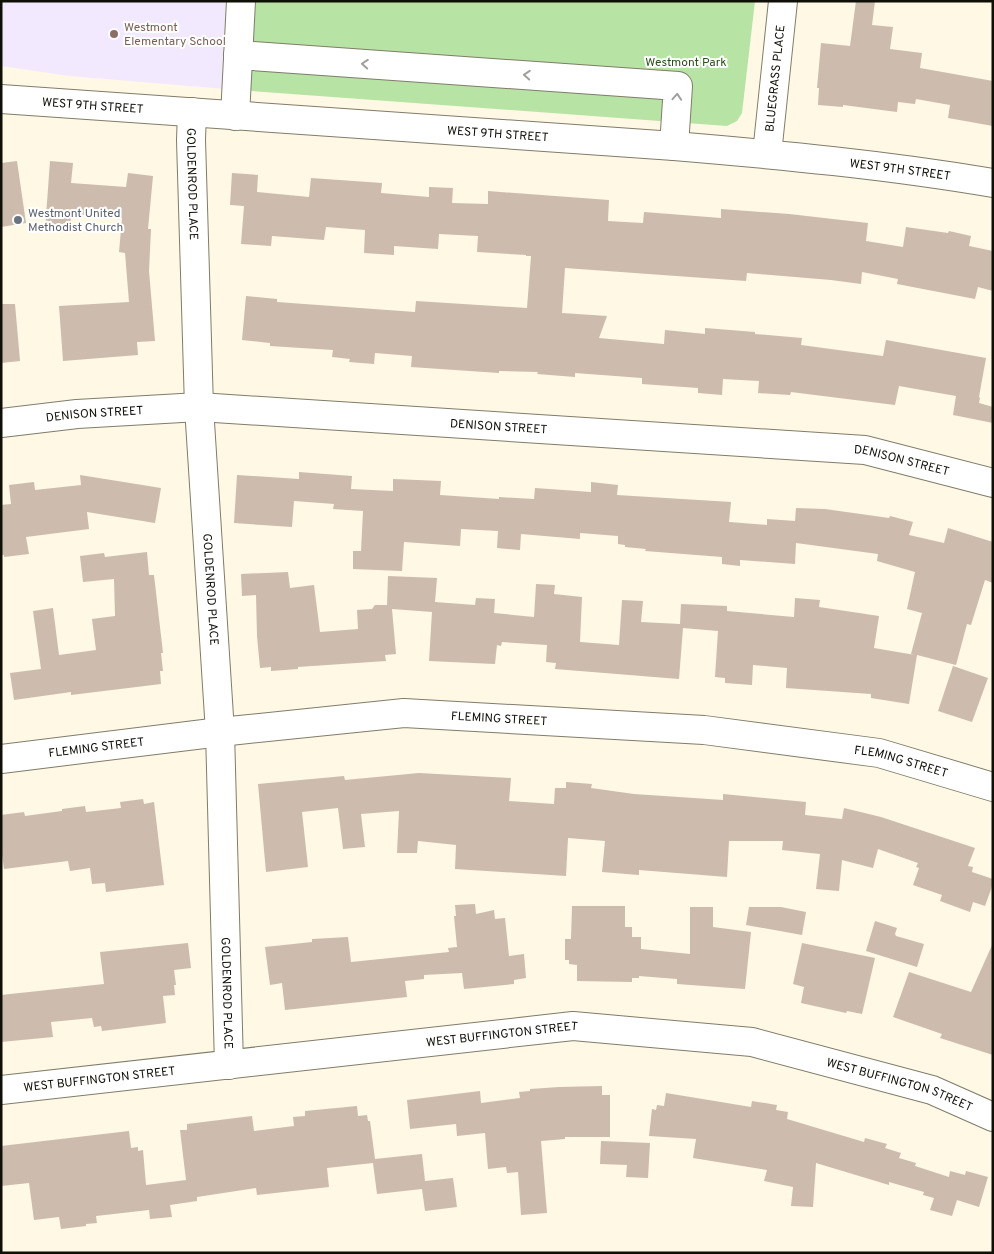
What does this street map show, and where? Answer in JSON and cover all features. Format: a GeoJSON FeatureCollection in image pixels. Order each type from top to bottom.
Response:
{"type":"FeatureCollection","features":[{"type":"Feature","properties":{"kind":"street"},"geometry":{"type":"LineString","coordinates":[[235,116],[241,1]]}},
{"type":"Feature","properties":{"kind":"street","name":"BLUEGRASS PLACE"},"geometry":{"type":"LineString","coordinates":[[767,154],[783,1]]}},
{"type":"Feature","properties":{"kind":"street"},"geometry":{"type":"LineString","coordinates":[[238,54],[678,86],[674,146]]}},
{"type":"Feature","properties":{"kind":"street","name":"WEST 9TH STREET"},"geometry":{"type":"LineString","coordinates":[[1,99],[674,146],[929,172],[993,183]]}},
{"type":"Feature","properties":{"kind":"street","name":"GOLDENROD PLACE"},"geometry":{"type":"LineString","coordinates":[[192,112],[191,140],[198,407],[220,732],[229,1065]]}},
{"type":"Feature","properties":{"kind":"street","name":"DENISON STREET"},"geometry":{"type":"LineString","coordinates":[[1,423],[77,414],[198,407],[864,450],[993,483]]}},
{"type":"Feature","properties":{"kind":"street","name":"FLEMING STREET"},"geometry":{"type":"LineString","coordinates":[[1,759],[404,712],[704,730],[879,753],[993,787]]}},
{"type":"Feature","properties":{"kind":"street","name":"WEST BUFFINGTON STREET"},"geometry":{"type":"LineString","coordinates":[[1,1090],[573,1026],[752,1042],[932,1090],[993,1117]]}},
{"type":"Feature","properties":{"kind":"shaded area","name":"Westmont Elementary School"},"geometry":{"type":"Polygon","coordinates":[[[1,1],[229,1],[225,89],[69,76],[1,66],[1,1]]]}},
{"type":"Feature","properties":{"kind":"green space","name":"Westmont Park"},"geometry":{"type":"Polygon","coordinates":[[[229,1],[755,1],[742,113],[737,121],[727,126],[225,89],[229,1]]]}},
{"type":"Feature","properties":{"kind":"building"},"geometry":{"type":"Polygon","coordinates":[[[856,1],[875,1],[872,25],[893,27],[890,49],[922,53],[920,68],[993,81],[993,126],[948,118],[950,105],[916,99],[915,104],[898,102],[897,112],[843,105],[843,107],[818,105],[819,88],[817,88],[821,43],[850,46],[856,1]]]}},
{"type":"Feature","properties":{"kind":"building"},"geometry":{"type":"Polygon","coordinates":[[[17,161],[26,223],[1,227],[1,163],[17,161]]]}},
{"type":"Feature","properties":{"kind":"building"},"geometry":{"type":"Polygon","coordinates":[[[50,161],[73,163],[71,183],[126,187],[128,173],[153,176],[148,229],[151,229],[149,271],[155,341],[137,342],[138,355],[63,361],[59,306],[129,302],[125,253],[119,252],[122,218],[71,214],[70,232],[45,230],[50,161]]]}},
{"type":"Feature","properties":{"kind":"building"},"geometry":{"type":"Polygon","coordinates":[[[232,173],[258,175],[257,192],[309,197],[311,178],[382,183],[381,193],[429,197],[429,187],[453,188],[452,203],[488,204],[488,191],[609,200],[608,221],[643,223],[644,212],[721,218],[721,209],[868,223],[866,241],[903,247],[906,227],[948,233],[949,231],[971,236],[969,246],[993,251],[993,291],[978,287],[975,299],[897,284],[898,279],[862,272],[861,284],[747,273],[746,281],[565,268],[562,313],[607,316],[599,338],[664,344],[665,330],[705,334],[705,328],[802,338],[801,345],[883,356],[886,340],[986,358],[979,403],[993,407],[993,423],[953,415],[956,396],[899,386],[895,405],[791,392],[790,395],[758,393],[759,381],[723,379],[722,395],[698,393],[698,388],[642,384],[642,378],[575,373],[575,377],[537,374],[538,372],[499,371],[499,373],[411,367],[412,356],[375,353],[374,364],[349,362],[350,359],[332,357],[333,350],[270,346],[270,343],[242,340],[246,296],[277,299],[277,302],[415,312],[416,301],[527,308],[531,256],[477,252],[478,236],[439,234],[438,249],[394,246],[394,255],[364,253],[365,230],[326,227],[324,240],[272,236],[271,246],[241,244],[244,206],[230,205],[232,173]]]}},
{"type":"Feature","properties":{"kind":"building"},"geometry":{"type":"Polygon","coordinates":[[[1,304],[15,304],[20,361],[1,363],[1,304]]]}},
{"type":"Feature","properties":{"kind":"building"},"geometry":{"type":"Polygon","coordinates":[[[299,472],[352,476],[351,489],[393,491],[393,479],[441,481],[440,495],[499,499],[499,497],[534,499],[535,488],[591,492],[591,482],[618,485],[617,495],[731,502],[729,522],[767,525],[767,519],[795,521],[796,508],[825,509],[889,518],[890,516],[913,522],[909,535],[944,543],[948,528],[993,542],[993,583],[985,580],[971,625],[967,624],[956,665],[917,655],[909,704],[871,698],[871,694],[786,688],[787,668],[753,665],[752,685],[725,683],[725,678],[715,677],[718,631],[683,628],[679,679],[555,669],[556,663],[546,662],[547,645],[502,642],[501,646],[497,645],[495,664],[429,661],[432,612],[392,609],[396,654],[385,655],[386,661],[298,667],[298,669],[271,671],[271,667],[260,668],[256,595],[242,596],[241,574],[288,572],[290,588],[314,585],[320,632],[358,629],[357,610],[372,609],[375,605],[387,605],[388,576],[437,578],[435,602],[475,605],[476,598],[495,599],[494,613],[534,617],[536,584],[555,585],[554,594],[582,597],[580,642],[619,645],[622,600],[643,601],[641,622],[680,624],[681,604],[727,606],[727,611],[794,617],[795,598],[820,600],[819,607],[879,616],[874,648],[915,655],[911,654],[922,613],[907,609],[915,572],[877,561],[878,554],[796,543],[795,564],[740,560],[740,566],[722,564],[722,557],[645,551],[646,549],[625,547],[625,545],[618,544],[618,536],[580,533],[580,539],[521,534],[520,550],[497,548],[498,531],[461,529],[460,546],[404,542],[402,571],[353,569],[353,551],[361,551],[363,511],[333,509],[334,504],[294,501],[292,527],[234,523],[237,475],[299,479],[299,472]]]}},
{"type":"Feature","properties":{"kind":"building"},"geometry":{"type":"Polygon","coordinates":[[[80,475],[161,488],[155,523],[87,512],[89,529],[26,537],[29,554],[4,557],[4,555],[1,555],[1,505],[11,504],[9,485],[34,482],[35,490],[81,485],[80,475]]]}},
{"type":"Feature","properties":{"kind":"building"},"geometry":{"type":"Polygon","coordinates":[[[147,552],[149,575],[154,575],[163,653],[161,653],[163,671],[160,671],[161,684],[71,695],[71,692],[14,700],[10,673],[41,669],[33,611],[53,608],[59,655],[96,650],[92,619],[115,616],[114,579],[83,582],[80,556],[104,553],[105,557],[147,552]]]}},
{"type":"Feature","properties":{"kind":"building"},"geometry":{"type":"Polygon","coordinates":[[[953,666],[988,678],[972,722],[938,711],[953,666]]]}},
{"type":"Feature","properties":{"kind":"building"},"geometry":{"type":"Polygon","coordinates":[[[419,773],[511,778],[509,801],[554,804],[555,788],[566,788],[566,782],[592,784],[591,788],[634,794],[723,800],[723,794],[806,802],[805,815],[842,819],[844,808],[881,817],[975,848],[968,866],[973,867],[972,872],[993,879],[993,884],[985,906],[973,902],[970,912],[940,901],[942,895],[913,885],[919,868],[916,867],[918,863],[878,849],[873,868],[842,860],[839,891],[816,889],[820,854],[782,850],[783,841],[729,841],[727,877],[639,870],[639,875],[602,872],[605,841],[568,838],[566,876],[455,869],[456,845],[418,841],[417,853],[397,853],[399,811],[361,814],[365,847],[343,849],[338,808],[302,812],[308,867],[266,872],[258,784],[344,776],[345,780],[419,773]]]}},
{"type":"Feature","properties":{"kind":"building"},"geometry":{"type":"Polygon","coordinates":[[[143,799],[144,804],[154,802],[164,885],[106,892],[105,883],[92,884],[90,868],[70,871],[68,861],[4,869],[1,847],[1,815],[24,812],[25,816],[85,806],[86,812],[121,808],[120,802],[143,799]]]}},
{"type":"Feature","properties":{"kind":"building"},"geometry":{"type":"Polygon","coordinates":[[[475,904],[476,914],[494,910],[495,919],[505,918],[509,956],[524,954],[526,978],[514,980],[514,984],[464,989],[462,973],[424,975],[424,979],[405,981],[407,997],[285,1010],[282,983],[270,985],[265,947],[312,942],[312,939],[348,937],[351,962],[449,952],[448,948],[457,947],[454,916],[456,916],[455,905],[475,904]]]}},
{"type":"Feature","properties":{"kind":"building"},"geometry":{"type":"Polygon","coordinates":[[[572,906],[625,906],[625,927],[632,927],[632,937],[641,937],[641,949],[690,954],[690,907],[713,907],[713,927],[751,932],[745,989],[677,984],[677,979],[639,976],[639,978],[632,978],[632,982],[577,981],[577,965],[569,964],[569,960],[565,960],[565,939],[571,939],[572,906]]]}},
{"type":"Feature","properties":{"kind":"building"},"geometry":{"type":"Polygon","coordinates":[[[749,907],[781,907],[806,912],[802,935],[746,925],[749,907]]]}},
{"type":"Feature","properties":{"kind":"building"},"geometry":{"type":"Polygon","coordinates":[[[875,921],[897,928],[896,936],[924,944],[917,967],[866,951],[875,921]]]}},
{"type":"Feature","properties":{"kind":"building"},"geometry":{"type":"Polygon","coordinates":[[[188,943],[191,968],[174,970],[175,995],[163,996],[166,1023],[102,1031],[101,1026],[94,1027],[92,1018],[51,1022],[53,1037],[1,1042],[1,995],[104,984],[100,952],[188,943]]]}},
{"type":"Feature","properties":{"kind":"building"},"geometry":{"type":"Polygon","coordinates":[[[802,943],[875,958],[862,1014],[847,1011],[846,1013],[801,1003],[804,987],[793,984],[802,943]]]}},
{"type":"Feature","properties":{"kind":"building"},"geometry":{"type":"Polygon","coordinates":[[[993,943],[993,1055],[940,1038],[942,1034],[893,1017],[909,972],[971,992],[993,943]]]}},
{"type":"Feature","properties":{"kind":"building"},"geometry":{"type":"Polygon","coordinates":[[[602,1086],[602,1095],[610,1095],[610,1137],[565,1137],[565,1139],[541,1141],[547,1213],[521,1215],[518,1172],[507,1173],[506,1167],[488,1169],[485,1133],[457,1136],[456,1124],[410,1129],[407,1100],[480,1091],[481,1103],[520,1098],[519,1092],[530,1091],[530,1089],[602,1086]]]}},
{"type":"Feature","properties":{"kind":"building"},"geometry":{"type":"Polygon","coordinates":[[[666,1093],[751,1107],[752,1101],[777,1105],[776,1110],[788,1112],[787,1119],[864,1142],[865,1138],[887,1144],[885,1148],[901,1153],[899,1158],[916,1163],[915,1166],[949,1177],[950,1171],[965,1175],[966,1171],[988,1177],[979,1207],[957,1200],[952,1216],[930,1210],[934,1198],[923,1195],[924,1192],[889,1182],[889,1185],[816,1163],[813,1207],[791,1206],[793,1187],[764,1181],[767,1170],[693,1158],[696,1139],[649,1136],[652,1109],[656,1110],[657,1105],[664,1106],[666,1093]]]}},
{"type":"Feature","properties":{"kind":"building"},"geometry":{"type":"Polygon","coordinates":[[[357,1106],[358,1116],[367,1115],[368,1121],[370,1121],[375,1159],[422,1154],[425,1181],[453,1178],[457,1207],[425,1211],[422,1189],[377,1194],[373,1163],[327,1168],[329,1187],[257,1195],[256,1188],[197,1197],[197,1201],[170,1205],[172,1217],[150,1219],[149,1210],[96,1216],[97,1223],[61,1229],[59,1217],[34,1220],[29,1183],[1,1186],[1,1146],[129,1131],[131,1148],[138,1147],[138,1151],[143,1150],[146,1185],[186,1180],[180,1130],[187,1130],[187,1124],[252,1116],[254,1131],[294,1126],[293,1117],[305,1116],[305,1111],[357,1106]]]}},
{"type":"Feature","properties":{"kind":"building"},"geometry":{"type":"Polygon","coordinates":[[[601,1141],[650,1143],[648,1178],[626,1177],[627,1165],[600,1164],[601,1141]]]}},
{"type":"Feature","properties":{"kind":"place","name":"Westmont Elementary School"},"geometry":{"type":"Point","coordinates":[114,34]}},
{"type":"Feature","properties":{"kind":"place","name":"Westmont United Methodist Church"},"geometry":{"type":"Point","coordinates":[18,220]}}]}
